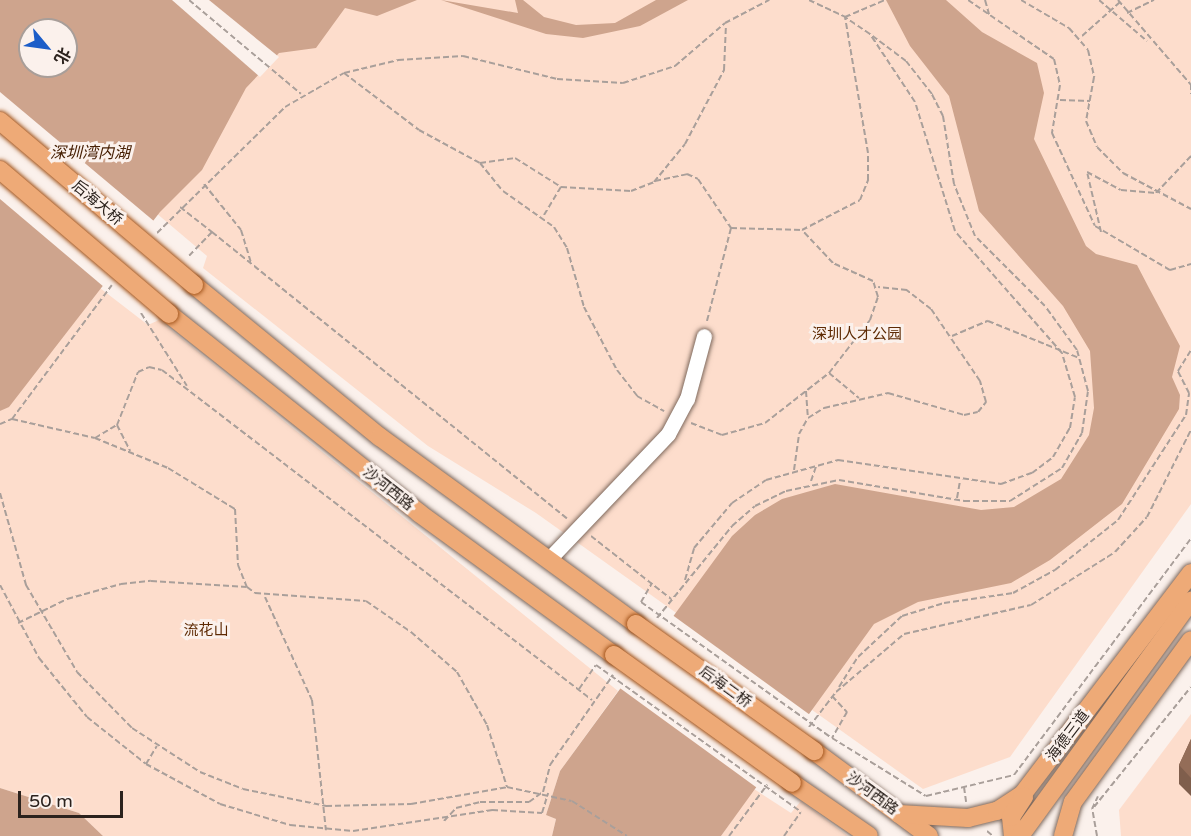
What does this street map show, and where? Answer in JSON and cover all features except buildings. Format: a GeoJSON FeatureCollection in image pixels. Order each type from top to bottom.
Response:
{"type":"FeatureCollection","features":[{"type":"Feature","properties":{"kind":"main road","name":"后海大桥"},"geometry":{"type":"LineString","coordinates":[[0,121],[328,396],[548,560]]}},
{"type":"Feature","properties":{"kind":"main road","name":"沙河西路"},"geometry":{"type":"LineString","coordinates":[[0,170],[170,314],[419,513],[617,660]]}},
{"type":"Feature","properties":{"kind":"main road"},"geometry":{"type":"LineString","coordinates":[[548,560],[643,626]]}},
{"type":"Feature","properties":{"kind":"main road","name":"海德三道"},"geometry":{"type":"LineString","coordinates":[[899,814],[944,819],[983,815],[1010,804],[1037,778],[1191,573]]}},
{"type":"Feature","properties":{"kind":"main road"},"geometry":{"type":"LineString","coordinates":[[1020,836],[1191,601]]}},
{"type":"Feature","properties":{"kind":"main road","name":"后海二桥"},"geometry":{"type":"LineString","coordinates":[[643,626],[814,751]]}},
{"type":"Feature","properties":{"kind":"main road"},"geometry":{"type":"LineString","coordinates":[[1050,836],[1191,640]]}},
{"type":"Feature","properties":{"kind":"main road"},"geometry":{"type":"LineString","coordinates":[[617,660],[869,836]]}},
{"type":"Feature","properties":{"kind":"main road","name":"沙河西路"},"geometry":{"type":"LineString","coordinates":[[814,751],[930,836]]}},
{"type":"Feature","properties":{"kind":"main road"},"geometry":{"type":"LineString","coordinates":[[1013,836],[1011,817],[1037,778]]}},
{"type":"Feature","properties":{"kind":"main road"},"geometry":{"type":"LineString","coordinates":[[792,783],[853,836]]}},
{"type":"Feature","properties":{"kind":"main road"},"geometry":{"type":"LineString","coordinates":[[1063,836],[1073,802]]}},
{"type":"Feature","properties":{"kind":"lane"},"geometry":{"type":"LineString","coordinates":[[548,560],[668,434],[687,399],[705,336]]}},
{"type":"Feature","properties":{"kind":"path"},"geometry":{"type":"LineString","coordinates":[[189,0],[301,94]]}},
{"type":"Feature","properties":{"kind":"path"},"geometry":{"type":"LineString","coordinates":[[151,240],[204,183],[301,94],[344,73],[399,60],[463,56],[557,79],[623,83],[675,66],[725,23],[769,0]]}},
{"type":"Feature","properties":{"kind":"path"},"geometry":{"type":"LineString","coordinates":[[643,626],[672,599],[755,506],[811,482],[869,483],[956,500],[1010,501],[1062,468],[1075,450],[1087,412],[1080,358],[1045,306],[975,236],[954,184],[938,105],[906,61],[845,17],[809,0]]}},
{"type":"Feature","properties":{"kind":"path"},"geometry":{"type":"LineString","coordinates":[[845,17],[885,0]]}},
{"type":"Feature","properties":{"kind":"path"},"geometry":{"type":"LineString","coordinates":[[968,0],[1046,50],[1058,71],[1056,143],[1101,234],[1170,270],[1191,264]]}},
{"type":"Feature","properties":{"kind":"path"},"geometry":{"type":"LineString","coordinates":[[985,0],[990,15]]}},
{"type":"Feature","properties":{"kind":"path"},"geometry":{"type":"LineString","coordinates":[[1020,0],[1081,37],[1094,77],[1086,121],[1097,147],[1123,173],[1156,193],[1191,209]]}},
{"type":"Feature","properties":{"kind":"path"},"geometry":{"type":"LineString","coordinates":[[1099,0],[1153,47],[1190,85],[1191,94]]}},
{"type":"Feature","properties":{"kind":"path"},"geometry":{"type":"LineString","coordinates":[[1127,13],[1154,0]]}},
{"type":"Feature","properties":{"kind":"path"},"geometry":{"type":"LineString","coordinates":[[1081,37],[1119,1],[1153,47]]}},
{"type":"Feature","properties":{"kind":"path"},"geometry":{"type":"LineString","coordinates":[[731,228],[802,230],[860,200],[868,180],[867,153],[845,17]]}},
{"type":"Feature","properties":{"kind":"path"},"geometry":{"type":"LineString","coordinates":[[654,182],[685,144],[724,70],[725,23]]}},
{"type":"Feature","properties":{"kind":"path"},"geometry":{"type":"LineString","coordinates":[[684,584],[694,548],[732,503],[766,480],[817,464],[865,463],[960,481],[1001,484],[1032,473],[1053,457],[1070,428],[1076,398],[1062,354],[955,231],[925,124],[870,34]]}},
{"type":"Feature","properties":{"kind":"path"},"geometry":{"type":"LineString","coordinates":[[344,73],[441,144],[480,164],[515,158],[530,163],[561,187],[611,193],[687,174],[698,179],[731,228],[705,336]]}},
{"type":"Feature","properties":{"kind":"path"},"geometry":{"type":"LineString","coordinates":[[1059,99],[1090,101]]}},
{"type":"Feature","properties":{"kind":"path"},"geometry":{"type":"LineString","coordinates":[[1156,193],[1191,156]]}},
{"type":"Feature","properties":{"kind":"path"},"geometry":{"type":"LineString","coordinates":[[1101,234],[1087,172],[1121,190],[1156,193]]}},
{"type":"Feature","properties":{"kind":"path"},"geometry":{"type":"LineString","coordinates":[[204,183],[241,230],[251,263]]}},
{"type":"Feature","properties":{"kind":"path"},"geometry":{"type":"LineString","coordinates":[[544,216],[561,187]]}},
{"type":"Feature","properties":{"kind":"path"},"geometry":{"type":"LineString","coordinates":[[180,207],[564,515]]}},
{"type":"Feature","properties":{"kind":"path"},"geometry":{"type":"LineString","coordinates":[[189,256],[212,232]]}},
{"type":"Feature","properties":{"kind":"path"},"geometry":{"type":"LineString","coordinates":[[0,424],[12,419],[115,282]]}},
{"type":"Feature","properties":{"kind":"path"},"geometry":{"type":"LineString","coordinates":[[808,418],[859,398],[902,394],[953,412],[978,412],[986,402],[984,391],[952,336],[907,290],[877,286]]}},
{"type":"Feature","properties":{"kind":"path"},"geometry":{"type":"LineString","coordinates":[[141,313],[188,388]]}},
{"type":"Feature","properties":{"kind":"path"},"geometry":{"type":"LineString","coordinates":[[952,336],[988,321],[1024,331],[1062,354],[1080,358]]}},
{"type":"Feature","properties":{"kind":"path"},"geometry":{"type":"LineString","coordinates":[[836,692],[858,657],[902,616],[944,603],[1013,593],[1055,570],[1118,520],[1186,415],[1189,393],[1178,371],[1191,350]]}},
{"type":"Feature","properties":{"kind":"path"},"geometry":{"type":"LineString","coordinates":[[95,438],[117,425],[138,372],[149,367],[162,370],[593,701]]}},
{"type":"Feature","properties":{"kind":"path"},"geometry":{"type":"LineString","coordinates":[[829,373],[859,398]]}},
{"type":"Feature","properties":{"kind":"path"},"geometry":{"type":"LineString","coordinates":[[794,470],[799,434],[808,418],[806,390]]}},
{"type":"Feature","properties":{"kind":"path"},"geometry":{"type":"LineString","coordinates":[[12,419],[95,438],[130,451],[234,509],[238,565],[247,588]]}},
{"type":"Feature","properties":{"kind":"path"},"geometry":{"type":"LineString","coordinates":[[117,425],[130,451]]}},
{"type":"Feature","properties":{"kind":"path"},"geometry":{"type":"LineString","coordinates":[[832,738],[847,712],[832,696],[904,634],[1031,605],[1115,552],[1147,517],[1191,430]]}},
{"type":"Feature","properties":{"kind":"path"},"geometry":{"type":"LineString","coordinates":[[811,482],[817,464]]}},
{"type":"Feature","properties":{"kind":"path"},"geometry":{"type":"LineString","coordinates":[[956,500],[960,481]]}},
{"type":"Feature","properties":{"kind":"path"},"geometry":{"type":"LineString","coordinates":[[0,493],[12,546],[39,613],[103,702],[157,746],[243,789],[326,806],[411,804],[507,787],[543,792],[585,806],[627,836]]}},
{"type":"Feature","properties":{"kind":"path"},"geometry":{"type":"LineString","coordinates":[[592,536],[672,599]]}},
{"type":"Feature","properties":{"kind":"path"},"geometry":{"type":"LineString","coordinates":[[652,583],[642,602],[832,738],[926,796],[1014,775],[1191,538]]}},
{"type":"Feature","properties":{"kind":"path"},"geometry":{"type":"LineString","coordinates":[[17,623],[92,591],[151,580],[247,588],[265,597],[366,602],[411,632],[457,672],[487,725],[507,787]]}},
{"type":"Feature","properties":{"kind":"path"},"geometry":{"type":"LineString","coordinates":[[0,585],[17,623],[87,717],[146,764],[220,804],[326,830],[444,821],[492,810],[542,813],[548,793]]}},
{"type":"Feature","properties":{"kind":"path"},"geometry":{"type":"LineString","coordinates":[[265,597],[312,700],[326,806],[326,830]]}},
{"type":"Feature","properties":{"kind":"path"},"geometry":{"type":"LineString","coordinates":[[444,821],[456,808],[480,802],[530,802],[543,792],[550,765],[597,695],[617,660]]}},
{"type":"Feature","properties":{"kind":"path"},"geometry":{"type":"LineString","coordinates":[[579,689],[596,666],[801,812],[784,836]]}},
{"type":"Feature","properties":{"kind":"path"},"geometry":{"type":"LineString","coordinates":[[1097,836],[1092,809],[1191,687]]}},
{"type":"Feature","properties":{"kind":"path"},"geometry":{"type":"LineString","coordinates":[[146,764],[157,746]]}},
{"type":"Feature","properties":{"kind":"path"},"geometry":{"type":"LineString","coordinates":[[729,836],[771,778]]}},
{"type":"Feature","properties":{"kind":"green space","name":"深圳人才公园"},"geometry":{"type":"Polygon","coordinates":[[[0,0],[1191,0],[1191,504],[1010,757],[923,789],[536,513],[428,446],[203,268],[207,256],[0,81],[0,0]]]}},
{"type":"Feature","properties":{"kind":"green space","name":"流花山"},"geometry":{"type":"Polygon","coordinates":[[[100,288],[148,325],[159,320],[618,691],[560,771],[546,815],[556,819],[552,836],[103,836],[79,813],[0,788],[0,411],[9,406],[100,288]]]}},
{"type":"Feature","properties":{"kind":"green space"},"geometry":{"type":"Polygon","coordinates":[[[1191,714],[1191,836],[1121,836],[1119,810],[1191,714]]]}},
{"type":"Feature","properties":{"kind":"green space"},"geometry":{"type":"Polygon","coordinates":[[[754,789],[791,813],[801,801],[848,836],[721,836],[754,789]]]}},
{"type":"Feature","properties":{"kind":"water","name":"深圳湾内湖"},"geometry":{"type":"Polygon","coordinates":[[[0,0],[417,0],[377,16],[345,8],[316,48],[279,53],[246,88],[202,170],[160,212],[9,407],[0,411],[0,0]]]}},
{"type":"Feature","properties":{"kind":"water"},"geometry":{"type":"Polygon","coordinates":[[[441,0],[518,13],[515,0],[523,0],[544,17],[576,25],[615,23],[656,0],[688,0],[640,26],[583,38],[546,34],[441,0]]]}},
{"type":"Feature","properties":{"kind":"water"},"geometry":{"type":"Polygon","coordinates":[[[886,0],[946,0],[982,32],[1037,63],[1044,93],[1034,139],[1086,246],[1096,254],[1137,265],[1180,346],[1172,377],[1180,395],[1179,409],[1122,504],[1050,560],[1011,583],[918,602],[874,624],[721,836],[552,836],[556,819],[546,815],[560,771],[732,536],[755,515],[782,499],[835,484],[981,510],[1014,507],[1061,479],[1089,435],[1094,408],[1090,351],[1063,306],[979,211],[949,96],[910,46],[886,0]]]}},
{"type":"Feature","properties":{"kind":"water"},"geometry":{"type":"Polygon","coordinates":[[[0,788],[79,813],[103,836],[0,836],[0,788]]]}},
{"type":"Feature","properties":{"kind":"pier"},"geometry":{"type":"Polygon","coordinates":[[[172,0],[209,0],[279,57],[260,77],[172,0]]]}},
{"type":"Feature","properties":{"kind":"pier"},"geometry":{"type":"Polygon","coordinates":[[[0,92],[155,222],[104,287],[0,199],[0,92]]]}},
{"type":"Feature","properties":{"kind":"pier"},"geometry":{"type":"Polygon","coordinates":[[[671,614],[810,715],[757,788],[618,687],[671,614]]]}}]}
